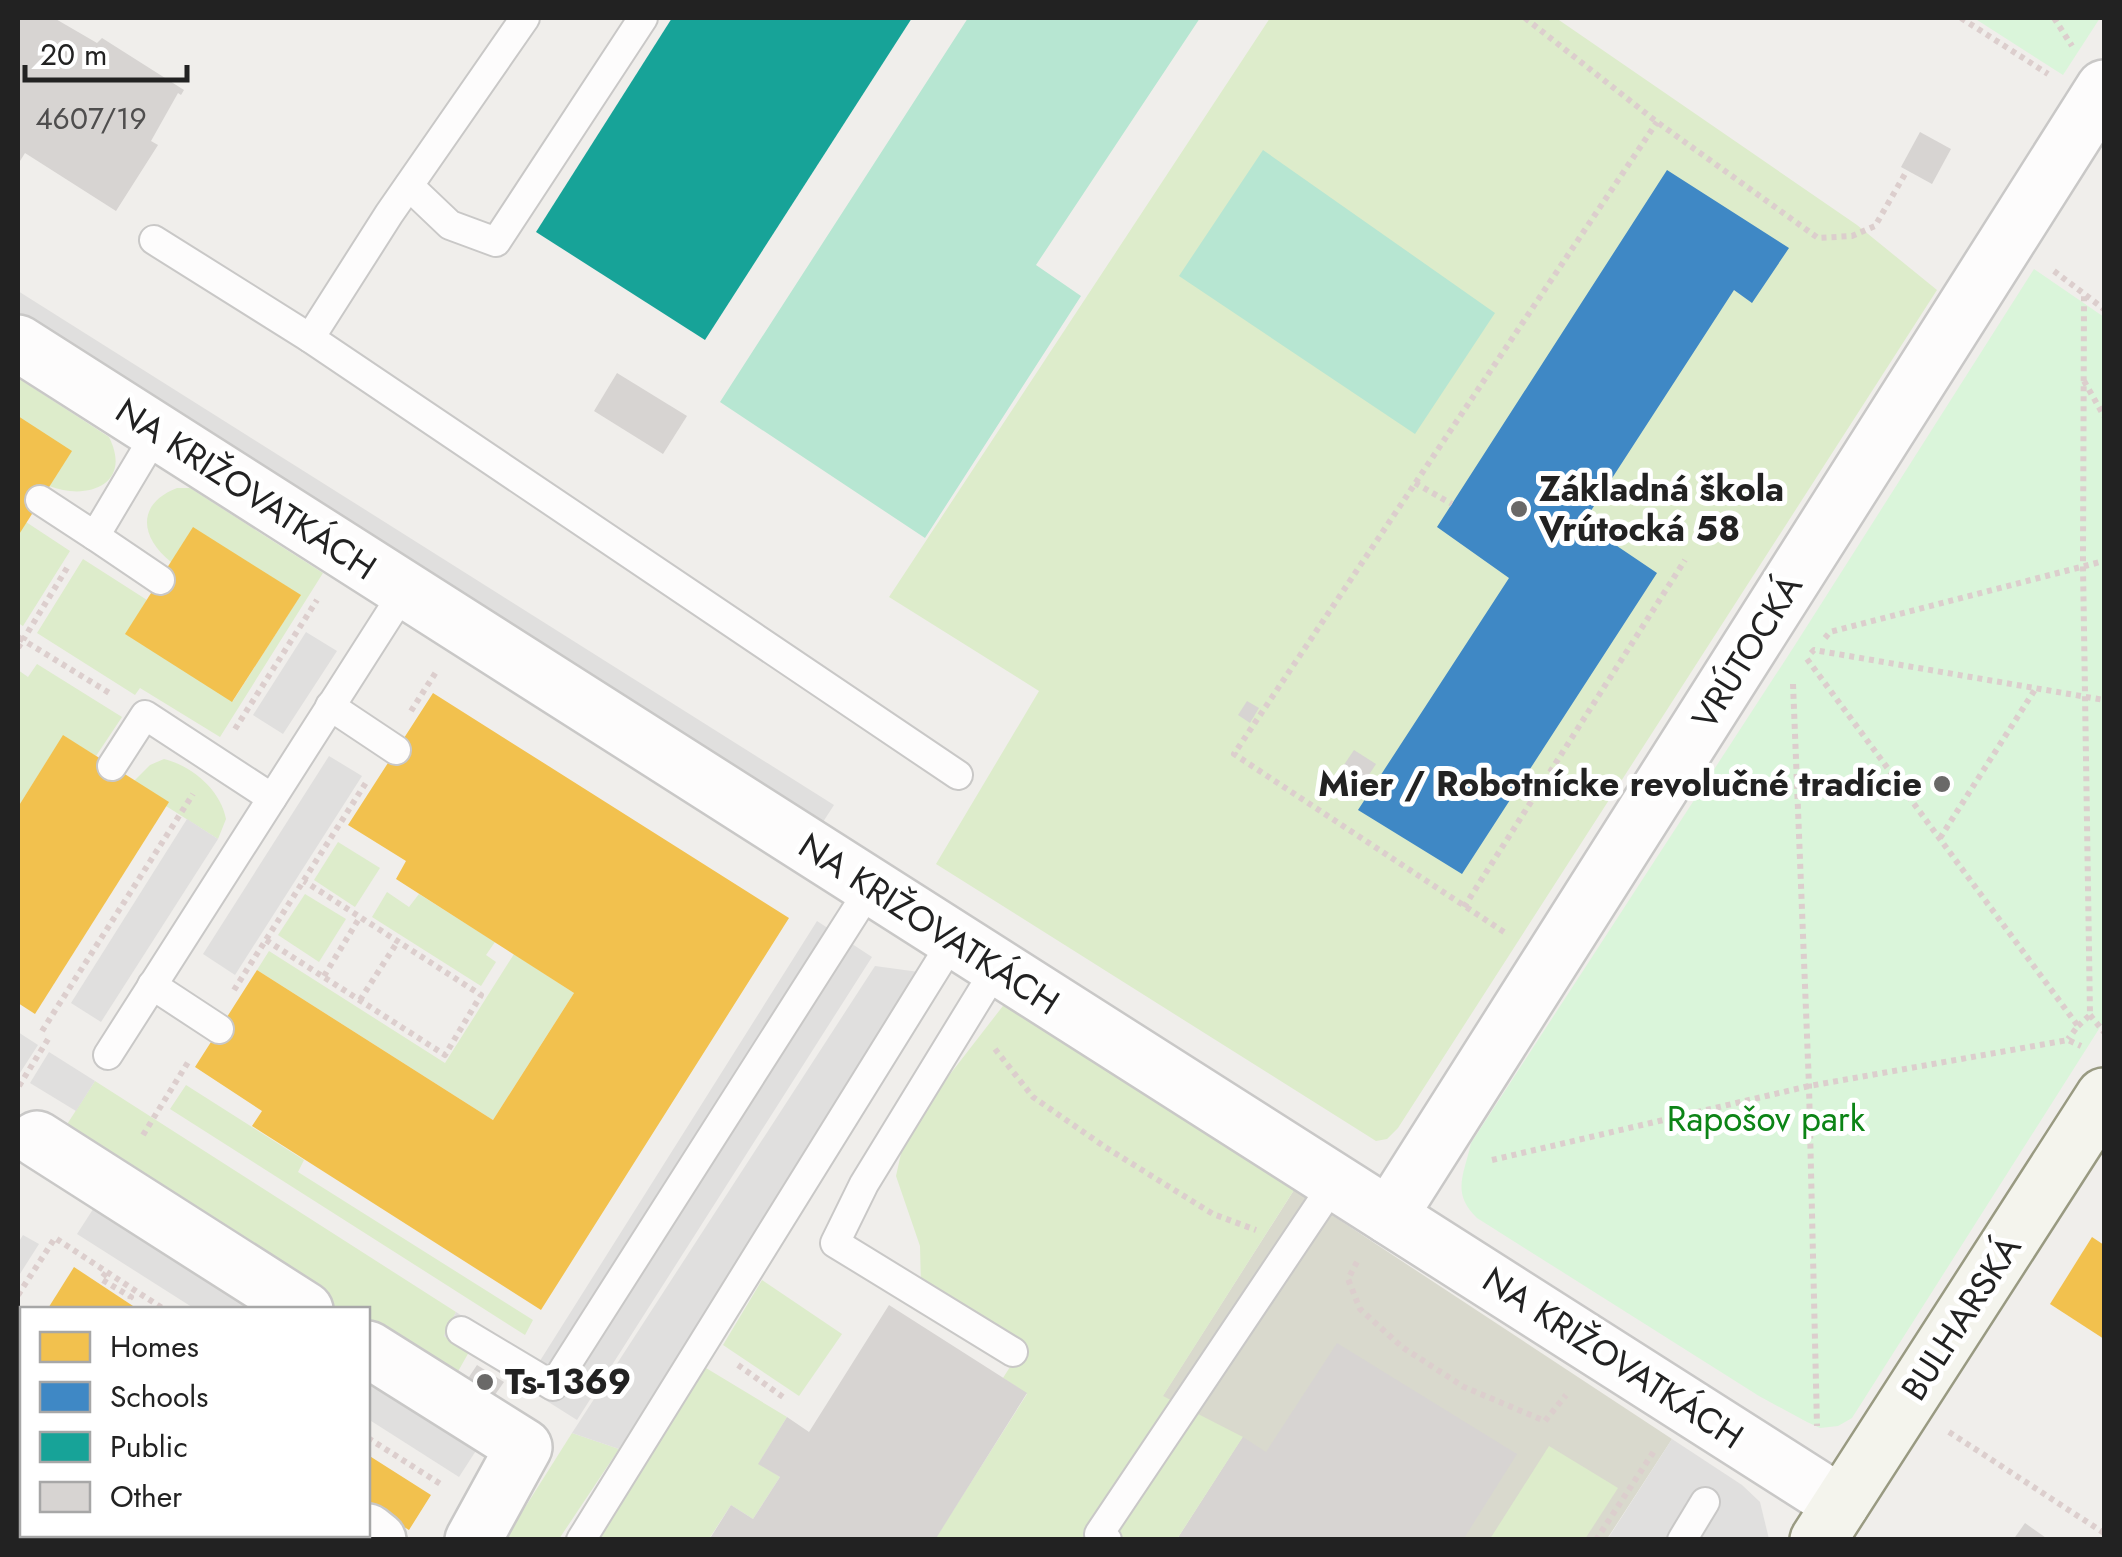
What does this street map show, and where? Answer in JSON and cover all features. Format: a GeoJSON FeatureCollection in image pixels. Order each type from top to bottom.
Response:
{"type":"FeatureCollection","features":[{"type":"Feature","properties":{"kind":"street","name":"VRÚTOCKÁ"},"geometry":{"type":"LineString","coordinates":[[1375,1236],[2079,83]]}},
{"type":"Feature","properties":{"kind":"street","name":"NA KRIŽOVATKÁCH"},"geometry":{"type":"LineString","coordinates":[[18,344],[1334,1182],[1375,1236],[1829,1522]]}},
{"type":"Feature","properties":{"kind":"street","name":"BULHARSKÁ"},"geometry":{"type":"LineString","coordinates":[[1829,1522],[1906,1404],[2088,1157],[2104,1096]]}},
{"type":"Feature","properties":{"kind":"street"},"geometry":{"type":"LineString","coordinates":[[27,1128],[300,1307]]}},
{"type":"Feature","properties":{"kind":"street"},"geometry":{"type":"LineString","coordinates":[[370,1350],[524,1447],[482,1526]]}},
{"type":"Feature","properties":{"kind":"lane"},"geometry":{"type":"LineString","coordinates":[[310,338],[525,18]]}},
{"type":"Feature","properties":{"kind":"lane"},"geometry":{"type":"LineString","coordinates":[[409,186],[450,225],[496,242],[642,18]]}},
{"type":"Feature","properties":{"kind":"lane"},"geometry":{"type":"LineString","coordinates":[[154,240],[310,338],[958,775]]}},
{"type":"Feature","properties":{"kind":"lane"},"geometry":{"type":"LineString","coordinates":[[92,535],[157,432]]}},
{"type":"Feature","properties":{"kind":"lane"},"geometry":{"type":"LineString","coordinates":[[40,500],[160,580]]}},
{"type":"Feature","properties":{"kind":"lane"},"geometry":{"type":"LineString","coordinates":[[108,1055],[405,590]]}},
{"type":"Feature","properties":{"kind":"lane"},"geometry":{"type":"LineString","coordinates":[[330,706],[393,748]]}},
{"type":"Feature","properties":{"kind":"lane"},"geometry":{"type":"LineString","coordinates":[[112,766],[145,716],[272,798]]}},
{"type":"Feature","properties":{"kind":"lane"},"geometry":{"type":"LineString","coordinates":[[460,1332],[554,1386],[872,887]]}},
{"type":"Feature","properties":{"kind":"lane"},"geometry":{"type":"LineString","coordinates":[[975,953],[963,1023],[864,1184],[835,1243],[1014,1352]]}},
{"type":"Feature","properties":{"kind":"lane"},"geometry":{"type":"LineString","coordinates":[[581,1540],[704,1342],[975,953]]}},
{"type":"Feature","properties":{"kind":"lane"},"geometry":{"type":"LineString","coordinates":[[152,985],[216,1026]]}},
{"type":"Feature","properties":{"kind":"lane"},"geometry":{"type":"LineString","coordinates":[[1107,1540],[1099,1534],[1334,1182]]}},
{"type":"Feature","properties":{"kind":"lane"},"geometry":{"type":"LineString","coordinates":[[1682,1540],[1705,1502]]}},
{"type":"Feature","properties":{"kind":"path"},"geometry":{"type":"LineString","coordinates":[[1525,18],[1657,122],[1818,238],[1852,236],[1875,226],[1905,174]]}},
{"type":"Feature","properties":{"kind":"path"},"geometry":{"type":"LineString","coordinates":[[1961,18],[2079,83]]}},
{"type":"Feature","properties":{"kind":"path"},"geometry":{"type":"LineString","coordinates":[[1506,933],[1234,754],[1657,122]]}},
{"type":"Feature","properties":{"kind":"path"},"geometry":{"type":"LineString","coordinates":[[2084,295],[2083,566],[2090,1015],[2104,1032]]}},
{"type":"Feature","properties":{"kind":"path"},"geometry":{"type":"LineString","coordinates":[[2084,380],[2104,416]]}},
{"type":"Feature","properties":{"kind":"path"},"geometry":{"type":"LineString","coordinates":[[1415,483],[1452,504]]}},
{"type":"Feature","properties":{"kind":"path"},"geometry":{"type":"LineString","coordinates":[[1615,544],[1650,515]]}},
{"type":"Feature","properties":{"kind":"path"},"geometry":{"type":"LineString","coordinates":[[18,648],[20,638],[92,535]]}},
{"type":"Feature","properties":{"kind":"path"},"geometry":{"type":"LineString","coordinates":[[1464,907],[1685,560]]}},
{"type":"Feature","properties":{"kind":"path"},"geometry":{"type":"LineString","coordinates":[[1800,666],[1830,632],[2104,562]]}},
{"type":"Feature","properties":{"kind":"path"},"geometry":{"type":"LineString","coordinates":[[27,1128],[46,1033],[323,590]]}},
{"type":"Feature","properties":{"kind":"path"},"geometry":{"type":"LineString","coordinates":[[20,638],[145,716]]}},
{"type":"Feature","properties":{"kind":"path"},"geometry":{"type":"LineString","coordinates":[[1814,650],[2104,700]]}},
{"type":"Feature","properties":{"kind":"path"},"geometry":{"type":"LineString","coordinates":[[1806,657],[2078,1026]]}},
{"type":"Feature","properties":{"kind":"path"},"geometry":{"type":"LineString","coordinates":[[143,1135],[393,748],[436,672]]}},
{"type":"Feature","properties":{"kind":"path"},"geometry":{"type":"LineString","coordinates":[[1793,675],[1818,1432]]}},
{"type":"Feature","properties":{"kind":"path"},"geometry":{"type":"LineString","coordinates":[[1940,838],[2036,688]]}},
{"type":"Feature","properties":{"kind":"path"},"geometry":{"type":"LineString","coordinates":[[266,940],[444,1055],[481,995],[304,881]]}},
{"type":"Feature","properties":{"kind":"path"},"geometry":{"type":"LineString","coordinates":[[324,976],[360,917]]}},
{"type":"Feature","properties":{"kind":"path"},"geometry":{"type":"LineString","coordinates":[[360,1000],[398,941]]}},
{"type":"Feature","properties":{"kind":"path"},"geometry":{"type":"LineString","coordinates":[[1487,1161],[1809,1086],[2068,1040],[2090,1015]]}},
{"type":"Feature","properties":{"kind":"path"},"geometry":{"type":"LineString","coordinates":[[963,1023],[1004,1056],[1033,1097],[1104,1147],[1212,1214],[1293,1245]]}},
{"type":"Feature","properties":{"kind":"path"},"geometry":{"type":"LineString","coordinates":[[1375,1236],[1348,1279],[1360,1310],[1402,1347],[1464,1387],[1545,1421],[1568,1392]]}},
{"type":"Feature","properties":{"kind":"path"},"geometry":{"type":"LineString","coordinates":[[18,1295],[54,1238],[160,1307]]}},
{"type":"Feature","properties":{"kind":"path"},"geometry":{"type":"LineString","coordinates":[[106,1272],[101,1279],[131,1296],[127,1302]]}},
{"type":"Feature","properties":{"kind":"path"},"geometry":{"type":"LineString","coordinates":[[704,1342],[783,1396]]}},
{"type":"Feature","properties":{"kind":"path"},"geometry":{"type":"LineString","coordinates":[[1906,1404],[2104,1533]]}},
{"type":"Feature","properties":{"kind":"path"},"geometry":{"type":"LineString","coordinates":[[370,1440],[482,1526]]}},
{"type":"Feature","properties":{"kind":"shaded area"},"geometry":{"type":"Polygon","coordinates":[[[18,291],[834,805],[823,822],[18,315],[18,291]]]}},
{"type":"Feature","properties":{"kind":"shaded area"},"geometry":{"type":"Polygon","coordinates":[[[306,632],[337,651],[283,734],[253,715],[306,632]]]}},
{"type":"Feature","properties":{"kind":"shaded area"},"geometry":{"type":"Polygon","coordinates":[[[329,756],[362,776],[235,975],[203,954],[329,756]]]}},
{"type":"Feature","properties":{"kind":"shaded area"},"geometry":{"type":"Polygon","coordinates":[[[187,819],[218,839],[101,1022],[71,1003],[187,819]]]}},
{"type":"Feature","properties":{"kind":"shaded area"},"geometry":{"type":"Polygon","coordinates":[[[817,921],[872,957],[577,1420],[444,1336],[456,1312],[538,1364],[817,921]]]}},
{"type":"Feature","properties":{"kind":"shaded area"},"geometry":{"type":"Polygon","coordinates":[[[875,966],[919,972],[920,981],[619,1449],[572,1433],[875,966]]]}},
{"type":"Feature","properties":{"kind":"shaded area"},"geometry":{"type":"Polygon","coordinates":[[[18,1032],[38,1045],[18,1076],[18,1032]]]}},
{"type":"Feature","properties":{"kind":"shaded area"},"geometry":{"type":"Polygon","coordinates":[[[49,1052],[95,1081],[76,1111],[30,1083],[49,1052]]]}},
{"type":"Feature","properties":{"kind":"shaded area"},"geometry":{"type":"Polygon","coordinates":[[[1294,1190],[1672,1439],[1607,1539],[1177,1539],[1242,1438],[1162,1397],[1294,1190]]]}},
{"type":"Feature","properties":{"kind":"shaded area"},"geometry":{"type":"Polygon","coordinates":[[[97,1203],[261,1307],[192,1307],[77,1234],[97,1203]]]}},
{"type":"Feature","properties":{"kind":"shaded area"},"geometry":{"type":"Polygon","coordinates":[[[23,1235],[39,1244],[18,1277],[18,1243],[23,1235]]]}},
{"type":"Feature","properties":{"kind":"shaded area"},"geometry":{"type":"Polygon","coordinates":[[[370,1376],[479,1446],[459,1477],[370,1420],[370,1376]]]}},
{"type":"Feature","properties":{"kind":"shaded area"},"geometry":{"type":"Polygon","coordinates":[[[1672,1439],[1742,1485],[1760,1502],[1769,1539],[1607,1540],[1672,1439]]]}},
{"type":"Feature","properties":{"kind":"green space"},"geometry":{"type":"Polygon","coordinates":[[[968,18],[1200,18],[1036,265],[1081,296],[925,538],[720,402],[968,18]]]}},
{"type":"Feature","properties":{"kind":"green space"},"geometry":{"type":"Polygon","coordinates":[[[1270,18],[1556,18],[1857,225],[1937,290],[1398,1128],[1387,1139],[1376,1141],[936,864],[1039,691],[889,597],[1270,18]]]}},
{"type":"Feature","properties":{"kind":"green space"},"geometry":{"type":"Polygon","coordinates":[[[1974,18],[2100,18],[2063,75],[1974,18]]]}},
{"type":"Feature","properties":{"kind":"green space"},"geometry":{"type":"Polygon","coordinates":[[[1263,150],[1495,313],[1415,434],[1179,276],[1263,150]]]}},
{"type":"Feature","properties":{"kind":"green space","name":"Rapošov park"},"geometry":{"type":"Polygon","coordinates":[[[2034,269],[2104,317],[2104,1021],[1852,1418],[1838,1426],[1820,1428],[1759,1396],[1477,1218],[1464,1200],[1463,1174],[1471,1143],[2034,269]]]}},
{"type":"Feature","properties":{"kind":"green space"},"geometry":{"type":"Polygon","coordinates":[[[18,378],[109,437],[115,454],[111,478],[102,485],[78,491],[49,486],[26,522],[70,551],[23,626],[18,623],[18,378]]]}},
{"type":"Feature","properties":{"kind":"green space"},"geometry":{"type":"Polygon","coordinates":[[[177,488],[190,488],[323,573],[220,737],[140,688],[135,695],[37,633],[83,559],[147,600],[126,634],[233,701],[300,596],[171,562],[153,542],[147,522],[154,503],[177,488]]]}},
{"type":"Feature","properties":{"kind":"green space"},"geometry":{"type":"Polygon","coordinates":[[[37,664],[122,717],[96,756],[63,736],[18,807],[18,670],[28,677],[37,664]]]}},
{"type":"Feature","properties":{"kind":"green space"},"geometry":{"type":"Polygon","coordinates":[[[164,759],[195,774],[212,790],[226,819],[218,839],[134,781],[150,765],[164,759]]]}},
{"type":"Feature","properties":{"kind":"green space"},"geometry":{"type":"Polygon","coordinates":[[[338,842],[380,868],[355,907],[314,880],[338,842]]]}},
{"type":"Feature","properties":{"kind":"green space"},"geometry":{"type":"Polygon","coordinates":[[[387,892],[409,907],[419,894],[495,942],[486,955],[496,962],[481,986],[372,917],[387,892]]]}},
{"type":"Feature","properties":{"kind":"green space"},"geometry":{"type":"Polygon","coordinates":[[[305,894],[346,919],[319,962],[278,935],[305,894]]]}},
{"type":"Feature","properties":{"kind":"green space"},"geometry":{"type":"Polygon","coordinates":[[[269,951],[445,1063],[514,954],[574,993],[493,1120],[257,970],[269,951]]]}},
{"type":"Feature","properties":{"kind":"green space"},"geometry":{"type":"Polygon","coordinates":[[[1006,1002],[1294,1190],[1163,1396],[1243,1437],[1177,1539],[935,1539],[1027,1394],[1003,1378],[1022,1348],[921,1285],[920,1246],[896,1176],[906,1131],[1006,1002]]]}},
{"type":"Feature","properties":{"kind":"green space"},"geometry":{"type":"Polygon","coordinates":[[[95,1081],[456,1312],[444,1336],[469,1352],[452,1382],[370,1329],[370,1307],[336,1307],[62,1132],[95,1081]]]}},
{"type":"Feature","properties":{"kind":"green space"},"geometry":{"type":"Polygon","coordinates":[[[186,1085],[304,1160],[298,1172],[533,1320],[525,1335],[170,1109],[186,1085]]]}},
{"type":"Feature","properties":{"kind":"green space"},"geometry":{"type":"Polygon","coordinates":[[[762,1280],[842,1334],[799,1396],[723,1345],[762,1280]]]}},
{"type":"Feature","properties":{"kind":"green space"},"geometry":{"type":"Polygon","coordinates":[[[706,1368],[787,1417],[759,1463],[780,1477],[753,1519],[731,1505],[709,1539],[595,1540],[706,1368]]]}},
{"type":"Feature","properties":{"kind":"green space"},"geometry":{"type":"Polygon","coordinates":[[[572,1433],[619,1449],[559,1539],[505,1539],[572,1433]]]}},
{"type":"Feature","properties":{"kind":"green space"},"geometry":{"type":"Polygon","coordinates":[[[1549,1446],[1618,1488],[1585,1539],[1490,1539],[1549,1446]]]}},
{"type":"Feature","properties":{"kind":"building: Homes"},"geometry":{"type":"Polygon","coordinates":[[[18,416],[72,451],[18,536],[18,416]]]}},
{"type":"Feature","properties":{"kind":"building: Homes"},"geometry":{"type":"Polygon","coordinates":[[[193,527],[301,595],[232,702],[125,634],[193,527]]]}},
{"type":"Feature","properties":{"kind":"building: Homes"},"geometry":{"type":"Polygon","coordinates":[[[433,693],[789,918],[541,1310],[252,1126],[262,1111],[195,1067],[257,970],[493,1120],[574,993],[396,879],[406,861],[348,825],[433,693]]]}},
{"type":"Feature","properties":{"kind":"building: Homes"},"geometry":{"type":"Polygon","coordinates":[[[63,735],[169,802],[35,1014],[18,1003],[18,807],[63,735]]]}},
{"type":"Feature","properties":{"kind":"building: Homes"},"geometry":{"type":"Polygon","coordinates":[[[2092,1237],[2104,1245],[2104,1339],[2050,1304],[2092,1237]]]}},
{"type":"Feature","properties":{"kind":"building: Homes"},"geometry":{"type":"Polygon","coordinates":[[[74,1267],[134,1307],[49,1307],[74,1267]]]}},
{"type":"Feature","properties":{"kind":"building: Homes"},"geometry":{"type":"Polygon","coordinates":[[[20,1351],[20,1404],[18,1402],[20,1351]]]}},
{"type":"Feature","properties":{"kind":"building: Homes"},"geometry":{"type":"Polygon","coordinates":[[[370,1456],[431,1495],[409,1530],[380,1512],[370,1529],[370,1456]]]}},
{"type":"Feature","properties":{"kind":"building: Homes"},"geometry":{"type":"Polygon","coordinates":[[[228,1537],[364,1537],[363,1540],[228,1537]]]}},
{"type":"Feature","properties":{"kind":"building: Schools"},"geometry":{"type":"Polygon","coordinates":[[[1667,170],[1789,248],[1752,303],[1734,290],[1583,523],[1657,573],[1462,874],[1358,810],[1509,578],[1437,527],[1667,170]]]}},
{"type":"Feature","properties":{"kind":"building: Public"},"geometry":{"type":"Polygon","coordinates":[[[672,18],[912,18],[705,340],[536,232],[672,18]]]}},
{"type":"Feature","properties":{"kind":"building: Other"},"geometry":{"type":"Polygon","coordinates":[[[18,18],[54,18],[97,43],[102,38],[184,90],[181,95],[178,93],[151,141],[158,145],[116,211],[25,153],[18,159],[18,18]]]}},
{"type":"Feature","properties":{"kind":"building: Other"},"geometry":{"type":"Polygon","coordinates":[[[1920,132],[1951,149],[1932,184],[1901,167],[1920,132]]]}},
{"type":"Feature","properties":{"kind":"building: Other"},"geometry":{"type":"Polygon","coordinates":[[[617,373],[687,416],[663,454],[594,411],[617,373]]]}},
{"type":"Feature","properties":{"kind":"building: Other"},"geometry":{"type":"Polygon","coordinates":[[[1247,701],[1259,708],[1250,723],[1238,715],[1247,701]]]}},
{"type":"Feature","properties":{"kind":"building: Other"},"geometry":{"type":"Polygon","coordinates":[[[1354,750],[1376,764],[1352,801],[1329,787],[1354,750]]]}},
{"type":"Feature","properties":{"kind":"building: Other"},"geometry":{"type":"Polygon","coordinates":[[[889,1305],[1027,1393],[935,1540],[709,1540],[731,1505],[753,1519],[780,1477],[758,1464],[787,1417],[809,1432],[889,1305]]]}},
{"type":"Feature","properties":{"kind":"building: Other"},"geometry":{"type":"Polygon","coordinates":[[[1337,1343],[1517,1454],[1463,1540],[1177,1540],[1243,1437],[1266,1452],[1337,1343]]]}},
{"type":"Feature","properties":{"kind":"building: Other","name":"Ts-1369"},"geometry":{"type":"Polygon","coordinates":[[[477,1365],[504,1382],[492,1399],[465,1383],[477,1365]]]}},
{"type":"Feature","properties":{"kind":"building: Other"},"geometry":{"type":"Polygon","coordinates":[[[2025,1523],[2049,1540],[2013,1540],[2025,1523]]]}},
{"type":"Feature","properties":{"kind":"place","name":"Základná škola Vrútocká 58"},"geometry":{"type":"Point","coordinates":[1519,509]}},
{"type":"Feature","properties":{"kind":"place","name":"Mier / Robotnícke revolučné tradície"},"geometry":{"type":"Point","coordinates":[1942,784]}},
{"type":"Feature","properties":{"kind":"place","name":"Ts-1369"},"geometry":{"type":"Point","coordinates":[485,1382]}}]}
